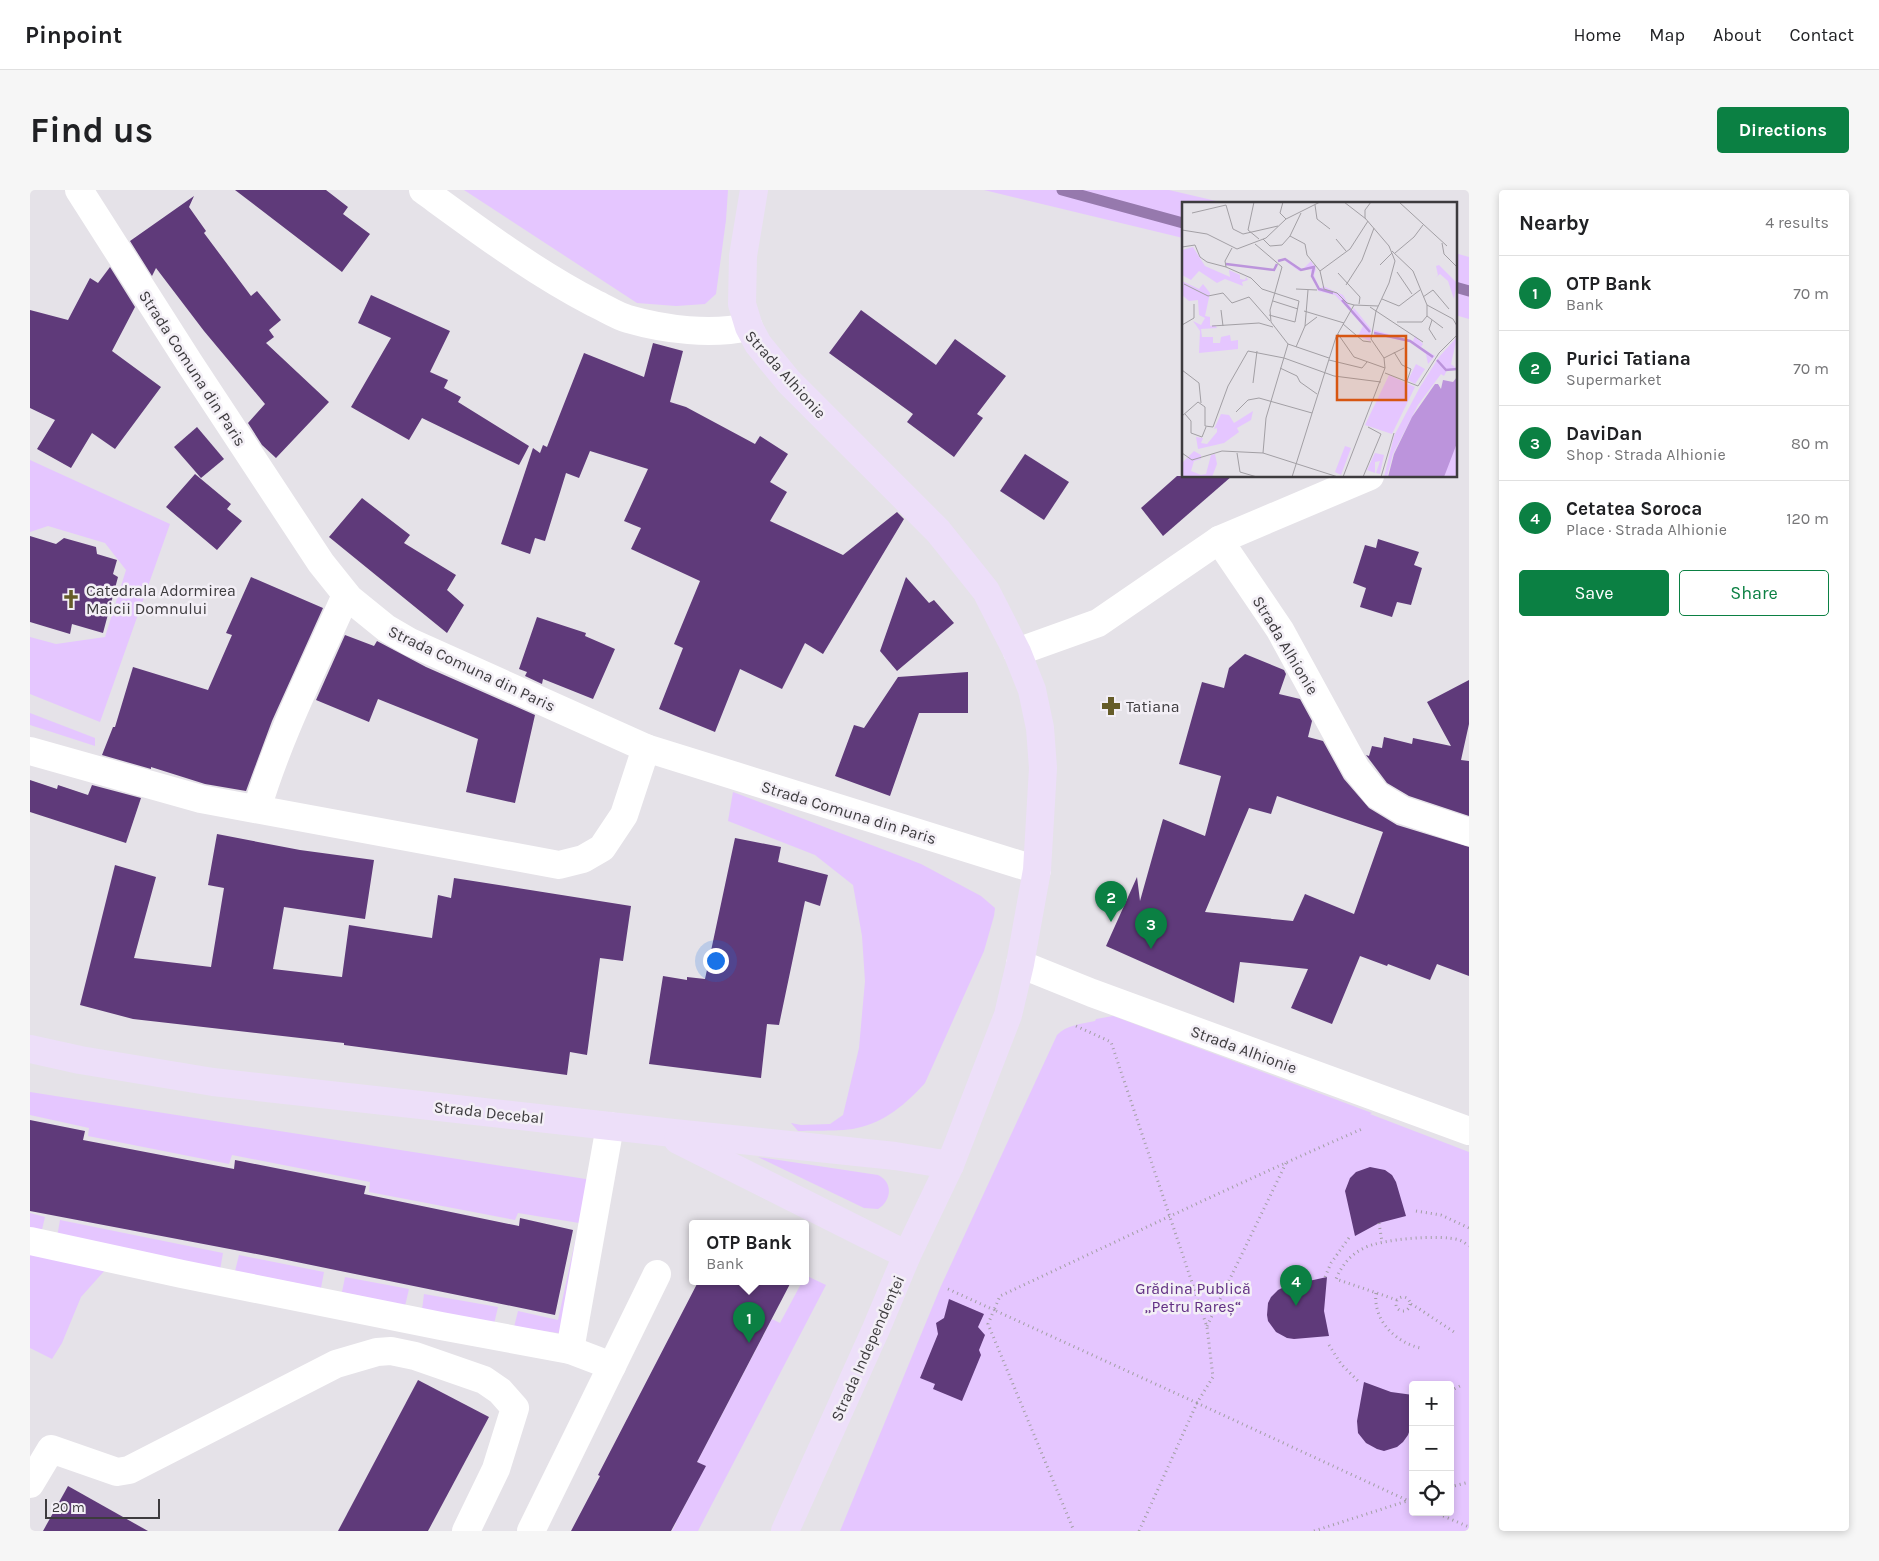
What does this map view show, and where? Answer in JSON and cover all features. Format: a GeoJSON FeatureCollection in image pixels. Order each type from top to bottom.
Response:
{"type":"FeatureCollection","features":[{"type":"Feature","properties":{"kind":"main road"},"geometry":{"type":"LineString","coordinates":[[749,327],[742,304],[743,256],[754,190]]}},
{"type":"Feature","properties":{"kind":"main road","name":"Strada Alhionie"},"geometry":{"type":"LineString","coordinates":[[749,327],[758,344],[789,382],[938,531],[986,591],[1017,652],[1032,690],[1040,728],[1043,768],[1037,870],[1020,964],[1008,1015],[950,1165]]}},
{"type":"Feature","properties":{"kind":"main road","name":"Strada Decebal"},"geometry":{"type":"LineString","coordinates":[[30,1049],[80,1060],[213,1082],[886,1155],[950,1165]]}},
{"type":"Feature","properties":{"kind":"main road"},"geometry":{"type":"LineString","coordinates":[[664,1132],[907,1255]]}},
{"type":"Feature","properties":{"kind":"main road","name":"Strada Independenței"},"geometry":{"type":"LineString","coordinates":[[785,1531],[876,1329],[907,1255],[950,1165]]}},
{"type":"Feature","properties":{"kind":"street","name":"Strada Comuna din Paris"},"geometry":{"type":"LineString","coordinates":[[79,190],[321,563],[346,594],[386,628],[410,642],[646,748],[1037,870]]}},
{"type":"Feature","properties":{"kind":"street","name":"Strada Alhionie"},"geometry":{"type":"LineString","coordinates":[[423,190],[482,234],[573,292],[627,319],[698,330],[730,330],[749,327]]}},
{"type":"Feature","properties":{"kind":"street"},"geometry":{"type":"LineString","coordinates":[[1017,652],[1098,623],[1219,540],[1365,478]]}},
{"type":"Feature","properties":{"kind":"street","name":"Strada Alhionie"},"geometry":{"type":"LineString","coordinates":[[1219,540],[1280,630],[1356,769],[1377,795],[1402,810],[1469,832]]}},
{"type":"Feature","properties":{"kind":"street"},"geometry":{"type":"LineString","coordinates":[[258,810],[266,780],[283,738],[346,594]]}},
{"type":"Feature","properties":{"kind":"street"},"geometry":{"type":"LineString","coordinates":[[30,752],[201,799],[559,865],[584,859],[602,848],[624,815],[646,748]]}},
{"type":"Feature","properties":{"kind":"street","name":"Strada Alhionie"},"geometry":{"type":"LineString","coordinates":[[1020,964],[1101,997],[1469,1131]]}},
{"type":"Feature","properties":{"kind":"street"},"geometry":{"type":"LineString","coordinates":[[570,1350],[610,1126]]}},
{"type":"Feature","properties":{"kind":"street"},"geometry":{"type":"LineString","coordinates":[[30,1241],[172,1272],[570,1350],[612,1366]]}},
{"type":"Feature","properties":{"kind":"street"},"geometry":{"type":"LineString","coordinates":[[532,1531],[657,1274]]}},
{"type":"Feature","properties":{"kind":"street"},"geometry":{"type":"LineString","coordinates":[[30,1484],[51,1449],[118,1472],[129,1470],[336,1364],[377,1352],[391,1351],[432,1361],[484,1380],[500,1391],[515,1408],[496,1469],[466,1531]]}},
{"type":"Feature","properties":{"kind":"path"},"geometry":{"type":"LineString","coordinates":[[1076,1026],[1111,1042],[1206,1327],[1213,1376],[1197,1403],[1139,1531]]}},
{"type":"Feature","properties":{"kind":"path"},"geometry":{"type":"LineString","coordinates":[[1074,1531],[988,1324],[1000,1296],[1363,1128]]}},
{"type":"Feature","properties":{"kind":"path"},"geometry":{"type":"LineString","coordinates":[[1206,1327],[1286,1162]]}},
{"type":"Feature","properties":{"kind":"path"},"geometry":{"type":"LineString","coordinates":[[1416,1211],[1441,1215],[1469,1228]]}},
{"type":"Feature","properties":{"kind":"path"},"geometry":{"type":"LineString","coordinates":[[1379,1223],[1382,1242]]}},
{"type":"Feature","properties":{"kind":"path"},"geometry":{"type":"LineString","coordinates":[[1325,1277],[1331,1263],[1351,1235]]}},
{"type":"Feature","properties":{"kind":"path"},"geometry":{"type":"LineString","coordinates":[[1457,1334],[1410,1304],[1409,1300],[1405,1297],[1397,1300],[1336,1279],[1342,1266],[1351,1256],[1364,1248],[1382,1242],[1445,1238],[1461,1240],[1469,1246]]}},
{"type":"Feature","properties":{"kind":"path"},"geometry":{"type":"LineString","coordinates":[[948,1289],[1407,1501]]}},
{"type":"Feature","properties":{"kind":"path"},"geometry":{"type":"LineString","coordinates":[[1376,1293],[1376,1309],[1385,1326],[1408,1345],[1420,1348]]}},
{"type":"Feature","properties":{"kind":"path"},"geometry":{"type":"LineString","coordinates":[[1397,1300],[1396,1306],[1399,1310],[1406,1311],[1410,1304]]}},
{"type":"Feature","properties":{"kind":"path"},"geometry":{"type":"LineString","coordinates":[[1330,1345],[1341,1364],[1359,1382]]}},
{"type":"Feature","properties":{"kind":"path"},"geometry":{"type":"LineString","coordinates":[[1454,1389],[1462,1386]]}},
{"type":"Feature","properties":{"kind":"path"},"geometry":{"type":"LineString","coordinates":[[1454,1487],[1469,1482]]}},
{"type":"Feature","properties":{"kind":"path"},"geometry":{"type":"LineString","coordinates":[[1314,1531],[1407,1501]]}},
{"type":"Feature","properties":{"kind":"path"},"geometry":{"type":"LineString","coordinates":[[1443,1516],[1469,1527]]}},
{"type":"Feature","properties":{"kind":"green space"},"geometry":{"type":"Polygon","coordinates":[[[464,190],[728,190],[716,294],[705,304],[676,306],[637,303],[464,190]]]}},
{"type":"Feature","properties":{"kind":"green space"},"geometry":{"type":"Polygon","coordinates":[[[984,190],[1169,190],[1220,202],[1182,202],[1182,238],[984,190]]]}},
{"type":"Feature","properties":{"kind":"green space"},"geometry":{"type":"Polygon","coordinates":[[[1456,253],[1469,257],[1469,319],[1456,315],[1456,253]]]}},
{"type":"Feature","properties":{"kind":"green space"},"geometry":{"type":"Polygon","coordinates":[[[30,460],[170,524],[100,722],[30,694],[30,637],[56,644],[105,637],[126,570],[105,543],[48,526],[30,532],[30,460]]]}},
{"type":"Feature","properties":{"kind":"green space"},"geometry":{"type":"Polygon","coordinates":[[[30,713],[95,738],[95,746],[30,725],[30,713]]]}},
{"type":"Feature","properties":{"kind":"green space"},"geometry":{"type":"Polygon","coordinates":[[[733,792],[921,864],[981,896],[995,908],[984,951],[925,1083],[903,1105],[886,1117],[857,1128],[828,1131],[798,1131],[791,1123],[801,1125],[830,1124],[843,1115],[859,1048],[865,981],[862,936],[853,885],[815,855],[728,821],[733,792]]]}},
{"type":"Feature","properties":{"kind":"green space","name":"Grădina Publică „Petru Rareș“"},"geometry":{"type":"Polygon","coordinates":[[[1113,1016],[1372,1113],[1370,1114],[1469,1152],[1469,1531],[840,1531],[941,1286],[1057,1035],[1070,1027],[1095,1021],[1096,1019],[1113,1016]]]}},
{"type":"Feature","properties":{"kind":"green space"},"geometry":{"type":"Polygon","coordinates":[[[30,1092],[592,1180],[569,1317],[559,1333],[514,1327],[518,1311],[558,1320],[579,1223],[518,1213],[515,1220],[369,1192],[370,1182],[232,1155],[229,1164],[88,1136],[89,1128],[30,1115],[30,1092]]]}},
{"type":"Feature","properties":{"kind":"green space"},"geometry":{"type":"Polygon","coordinates":[[[758,1157],[878,1175],[887,1183],[888,1197],[878,1209],[864,1208],[758,1157]]]}},
{"type":"Feature","properties":{"kind":"green space"},"geometry":{"type":"Polygon","coordinates":[[[30,1213],[45,1217],[41,1234],[30,1231],[30,1213]]]}},
{"type":"Feature","properties":{"kind":"green space"},"geometry":{"type":"Polygon","coordinates":[[[60,1220],[223,1253],[220,1270],[57,1237],[60,1220]]]}},
{"type":"Feature","properties":{"kind":"green space"},"geometry":{"type":"Polygon","coordinates":[[[30,1252],[106,1269],[81,1297],[62,1343],[52,1359],[30,1348],[30,1252]]]}},
{"type":"Feature","properties":{"kind":"green space"},"geometry":{"type":"Polygon","coordinates":[[[239,1255],[324,1272],[321,1288],[235,1271],[239,1255]]]}},
{"type":"Feature","properties":{"kind":"green space"},"geometry":{"type":"Polygon","coordinates":[[[345,1277],[409,1289],[405,1306],[342,1292],[345,1277]]]}},
{"type":"Feature","properties":{"kind":"green space"},"geometry":{"type":"Polygon","coordinates":[[[809,1277],[826,1285],[698,1531],[672,1531],[676,1523],[668,1518],[679,1517],[705,1466],[697,1462],[772,1319],[780,1323],[800,1285],[809,1285],[809,1277]]]}},
{"type":"Feature","properties":{"kind":"green space"},"geometry":{"type":"Polygon","coordinates":[[[424,1294],[498,1307],[494,1324],[422,1310],[424,1294]]]}},
{"type":"Feature","properties":{"kind":"building"},"geometry":{"type":"Polygon","coordinates":[[[235,190],[326,190],[348,207],[343,214],[370,234],[342,272],[235,190]]]}},
{"type":"Feature","properties":{"kind":"building"},"geometry":{"type":"Polygon","coordinates":[[[194,196],[189,207],[206,231],[204,233],[251,296],[257,291],[281,320],[269,330],[274,337],[266,343],[329,402],[276,458],[262,445],[248,423],[265,404],[204,331],[156,268],[152,276],[130,241],[194,196]]]}},
{"type":"Feature","properties":{"kind":"building"},"geometry":{"type":"Polygon","coordinates":[[[110,267],[135,307],[112,351],[161,387],[115,449],[92,433],[71,468],[37,449],[55,420],[30,408],[30,310],[68,320],[90,278],[98,283],[110,267]]]}},
{"type":"Feature","properties":{"kind":"building"},"geometry":{"type":"Polygon","coordinates":[[[371,295],[450,331],[430,372],[448,380],[444,388],[461,397],[458,402],[529,446],[519,465],[422,418],[409,440],[351,407],[391,338],[358,323],[371,295]]]}},
{"type":"Feature","properties":{"kind":"building"},"geometry":{"type":"Polygon","coordinates":[[[861,310],[936,365],[955,339],[1006,376],[977,414],[983,418],[954,457],[907,422],[913,414],[829,353],[861,310]]]}},
{"type":"Feature","properties":{"kind":"building"},"geometry":{"type":"Polygon","coordinates":[[[653,343],[683,351],[670,402],[686,407],[755,444],[760,436],[788,454],[770,482],[787,492],[770,521],[843,555],[897,512],[904,519],[823,654],[805,643],[782,689],[740,669],[715,732],[659,709],[683,648],[674,644],[700,581],[631,549],[641,528],[624,521],[648,469],[590,451],[579,478],[566,473],[545,541],[535,538],[530,554],[501,544],[533,448],[540,453],[543,445],[547,447],[584,353],[644,377],[653,343]]]}},
{"type":"Feature","properties":{"kind":"building"},"geometry":{"type":"Polygon","coordinates":[[[197,427],[224,459],[201,478],[174,447],[197,427]]]}},
{"type":"Feature","properties":{"kind":"building"},"geometry":{"type":"Polygon","coordinates":[[[1025,454],[1069,482],[1044,520],[1000,491],[1025,454]]]}},
{"type":"Feature","properties":{"kind":"building"},"geometry":{"type":"Polygon","coordinates":[[[195,474],[231,504],[227,509],[242,521],[217,550],[166,507],[195,474]]]}},
{"type":"Feature","properties":{"kind":"building"},"geometry":{"type":"Polygon","coordinates":[[[1177,476],[1182,476],[1182,478],[1230,478],[1163,536],[1141,508],[1177,476]]]}},
{"type":"Feature","properties":{"kind":"building"},"geometry":{"type":"Polygon","coordinates":[[[362,498],[410,535],[404,543],[456,575],[447,590],[464,605],[447,633],[329,537],[362,498]]]}},
{"type":"Feature","properties":{"kind":"building","name":"Catedrala Adormirea Maicii Domnului"},"geometry":{"type":"Polygon","coordinates":[[[30,536],[56,544],[64,538],[96,547],[97,554],[117,560],[113,574],[118,577],[103,633],[72,624],[70,634],[30,622],[30,536]]]}},
{"type":"Feature","properties":{"kind":"building"},"geometry":{"type":"Polygon","coordinates":[[[1378,539],[1419,552],[1414,565],[1422,568],[1411,605],[1397,602],[1392,617],[1360,607],[1366,588],[1353,583],[1365,545],[1376,548],[1378,539]]]}},
{"type":"Feature","properties":{"kind":"building"},"geometry":{"type":"Polygon","coordinates":[[[251,577],[323,608],[272,721],[246,791],[205,784],[151,767],[151,769],[102,755],[113,727],[115,727],[133,667],[208,690],[232,635],[226,633],[251,577]]]}},
{"type":"Feature","properties":{"kind":"building"},"geometry":{"type":"Polygon","coordinates":[[[906,577],[929,603],[934,600],[954,623],[897,671],[880,651],[906,577]]]}},
{"type":"Feature","properties":{"kind":"building"},"geometry":{"type":"Polygon","coordinates":[[[537,617],[586,633],[585,636],[615,649],[593,699],[543,679],[542,684],[525,676],[527,672],[519,669],[537,617]]]}},
{"type":"Feature","properties":{"kind":"building"},"geometry":{"type":"Polygon","coordinates":[[[345,635],[374,646],[377,641],[426,667],[535,715],[515,803],[466,792],[478,739],[378,699],[369,722],[316,700],[345,635]]]}},
{"type":"Feature","properties":{"kind":"building"},"geometry":{"type":"Polygon","coordinates":[[[1245,654],[1284,670],[1286,674],[1279,694],[1300,699],[1312,721],[1308,737],[1323,741],[1344,779],[1369,808],[1397,825],[1469,847],[1469,976],[1437,964],[1430,980],[1388,964],[1387,966],[1360,956],[1332,1024],[1291,1008],[1308,969],[1240,962],[1234,1003],[1106,946],[1137,877],[1140,901],[1163,819],[1205,836],[1221,776],[1179,764],[1202,682],[1224,688],[1229,668],[1245,654]],[[1277,796],[1271,814],[1249,808],[1205,912],[1293,921],[1305,894],[1354,914],[1383,832],[1277,796]]]}},
{"type":"Feature","properties":{"kind":"building"},"geometry":{"type":"Polygon","coordinates":[[[968,672],[968,713],[919,713],[890,796],[835,776],[854,725],[864,728],[898,677],[968,672]]]}},
{"type":"Feature","properties":{"kind":"building"},"geometry":{"type":"Polygon","coordinates":[[[1469,680],[1469,724],[1461,760],[1469,761],[1469,816],[1409,796],[1387,783],[1366,755],[1369,756],[1372,746],[1382,748],[1384,737],[1412,744],[1413,738],[1451,746],[1427,702],[1469,680]]]}},
{"type":"Feature","properties":{"kind":"building"},"geometry":{"type":"Polygon","coordinates":[[[30,780],[57,789],[58,785],[88,795],[92,785],[141,798],[126,843],[30,812],[30,780]]]}},
{"type":"Feature","properties":{"kind":"building"},"geometry":{"type":"Polygon","coordinates":[[[217,834],[300,850],[374,860],[365,919],[284,907],[273,969],[342,977],[349,925],[432,938],[438,895],[451,898],[454,878],[631,906],[623,961],[600,958],[587,1055],[570,1052],[567,1075],[344,1045],[344,1043],[133,1019],[80,1005],[115,865],[156,877],[134,958],[211,967],[224,888],[208,885],[217,834]]]}},
{"type":"Feature","properties":{"kind":"building"},"geometry":{"type":"Polygon","coordinates":[[[735,838],[781,847],[778,862],[828,875],[820,906],[805,901],[779,1025],[767,1024],[761,1078],[649,1064],[663,976],[687,980],[687,977],[705,979],[735,838]]]}},
{"type":"Feature","properties":{"kind":"building"},"geometry":{"type":"Polygon","coordinates":[[[30,1120],[85,1131],[83,1140],[234,1169],[235,1160],[366,1186],[364,1194],[519,1226],[520,1218],[573,1230],[555,1315],[277,1258],[30,1211],[30,1120]]]}},
{"type":"Feature","properties":{"kind":"building"},"geometry":{"type":"Polygon","coordinates":[[[1370,1167],[1385,1170],[1392,1175],[1396,1182],[1406,1216],[1379,1223],[1355,1236],[1345,1191],[1350,1178],[1356,1172],[1370,1167]]]}},
{"type":"Feature","properties":{"kind":"building"},"geometry":{"type":"Polygon","coordinates":[[[1327,1277],[1324,1311],[1329,1336],[1294,1339],[1287,1338],[1276,1332],[1268,1321],[1267,1315],[1268,1303],[1271,1297],[1278,1290],[1286,1286],[1327,1277]]]}},
{"type":"Feature","properties":{"kind":"building"},"geometry":{"type":"Polygon","coordinates":[[[696,1285],[789,1285],[697,1462],[706,1466],[671,1531],[571,1531],[600,1476],[598,1475],[696,1285]]]}},
{"type":"Feature","properties":{"kind":"building"},"geometry":{"type":"Polygon","coordinates":[[[949,1299],[984,1314],[978,1327],[985,1335],[979,1350],[981,1355],[962,1401],[933,1389],[935,1384],[920,1378],[938,1334],[936,1323],[944,1318],[949,1299]]]}},
{"type":"Feature","properties":{"kind":"building"},"geometry":{"type":"Polygon","coordinates":[[[418,1380],[489,1417],[428,1531],[338,1531],[418,1380]]]}},
{"type":"Feature","properties":{"kind":"building"},"geometry":{"type":"Polygon","coordinates":[[[1364,1382],[1391,1392],[1409,1394],[1409,1432],[1403,1442],[1397,1447],[1384,1451],[1366,1443],[1358,1433],[1357,1421],[1364,1382]]]}},
{"type":"Feature","properties":{"kind":"building"},"geometry":{"type":"Polygon","coordinates":[[[68,1486],[148,1531],[43,1531],[68,1486]]]}},
{"type":"Feature","properties":{"kind":"waterway"},"geometry":{"type":"LineString","coordinates":[[1062,190],[1182,223]]}},
{"type":"Feature","properties":{"kind":"waterway"},"geometry":{"type":"LineString","coordinates":[[1456,287],[1469,291]]}},
{"type":"Feature","properties":{"kind":"place","name":"Catedrala Adormirea Maicii Domnului"},"geometry":{"type":"Point","coordinates":[71,599]}},
{"type":"Feature","properties":{"kind":"place","name":"Tatiana"},"geometry":{"type":"Point","coordinates":[1111,706]}},
{"type":"Feature","properties":{"kind":"place","name":"Purici Tatiana"},"geometry":{"type":"Point","coordinates":[1111,922]}},
{"type":"Feature","properties":{"kind":"place","name":"DaviDan"},"geometry":{"type":"Point","coordinates":[1151,949]}},
{"type":"Feature","properties":{"kind":"place","name":"Cetatea Soroca"},"geometry":{"type":"Point","coordinates":[1296,1306]}},
{"type":"Feature","properties":{"kind":"place","name":"OTP Bank"},"geometry":{"type":"Point","coordinates":[749,1343]}}]}
